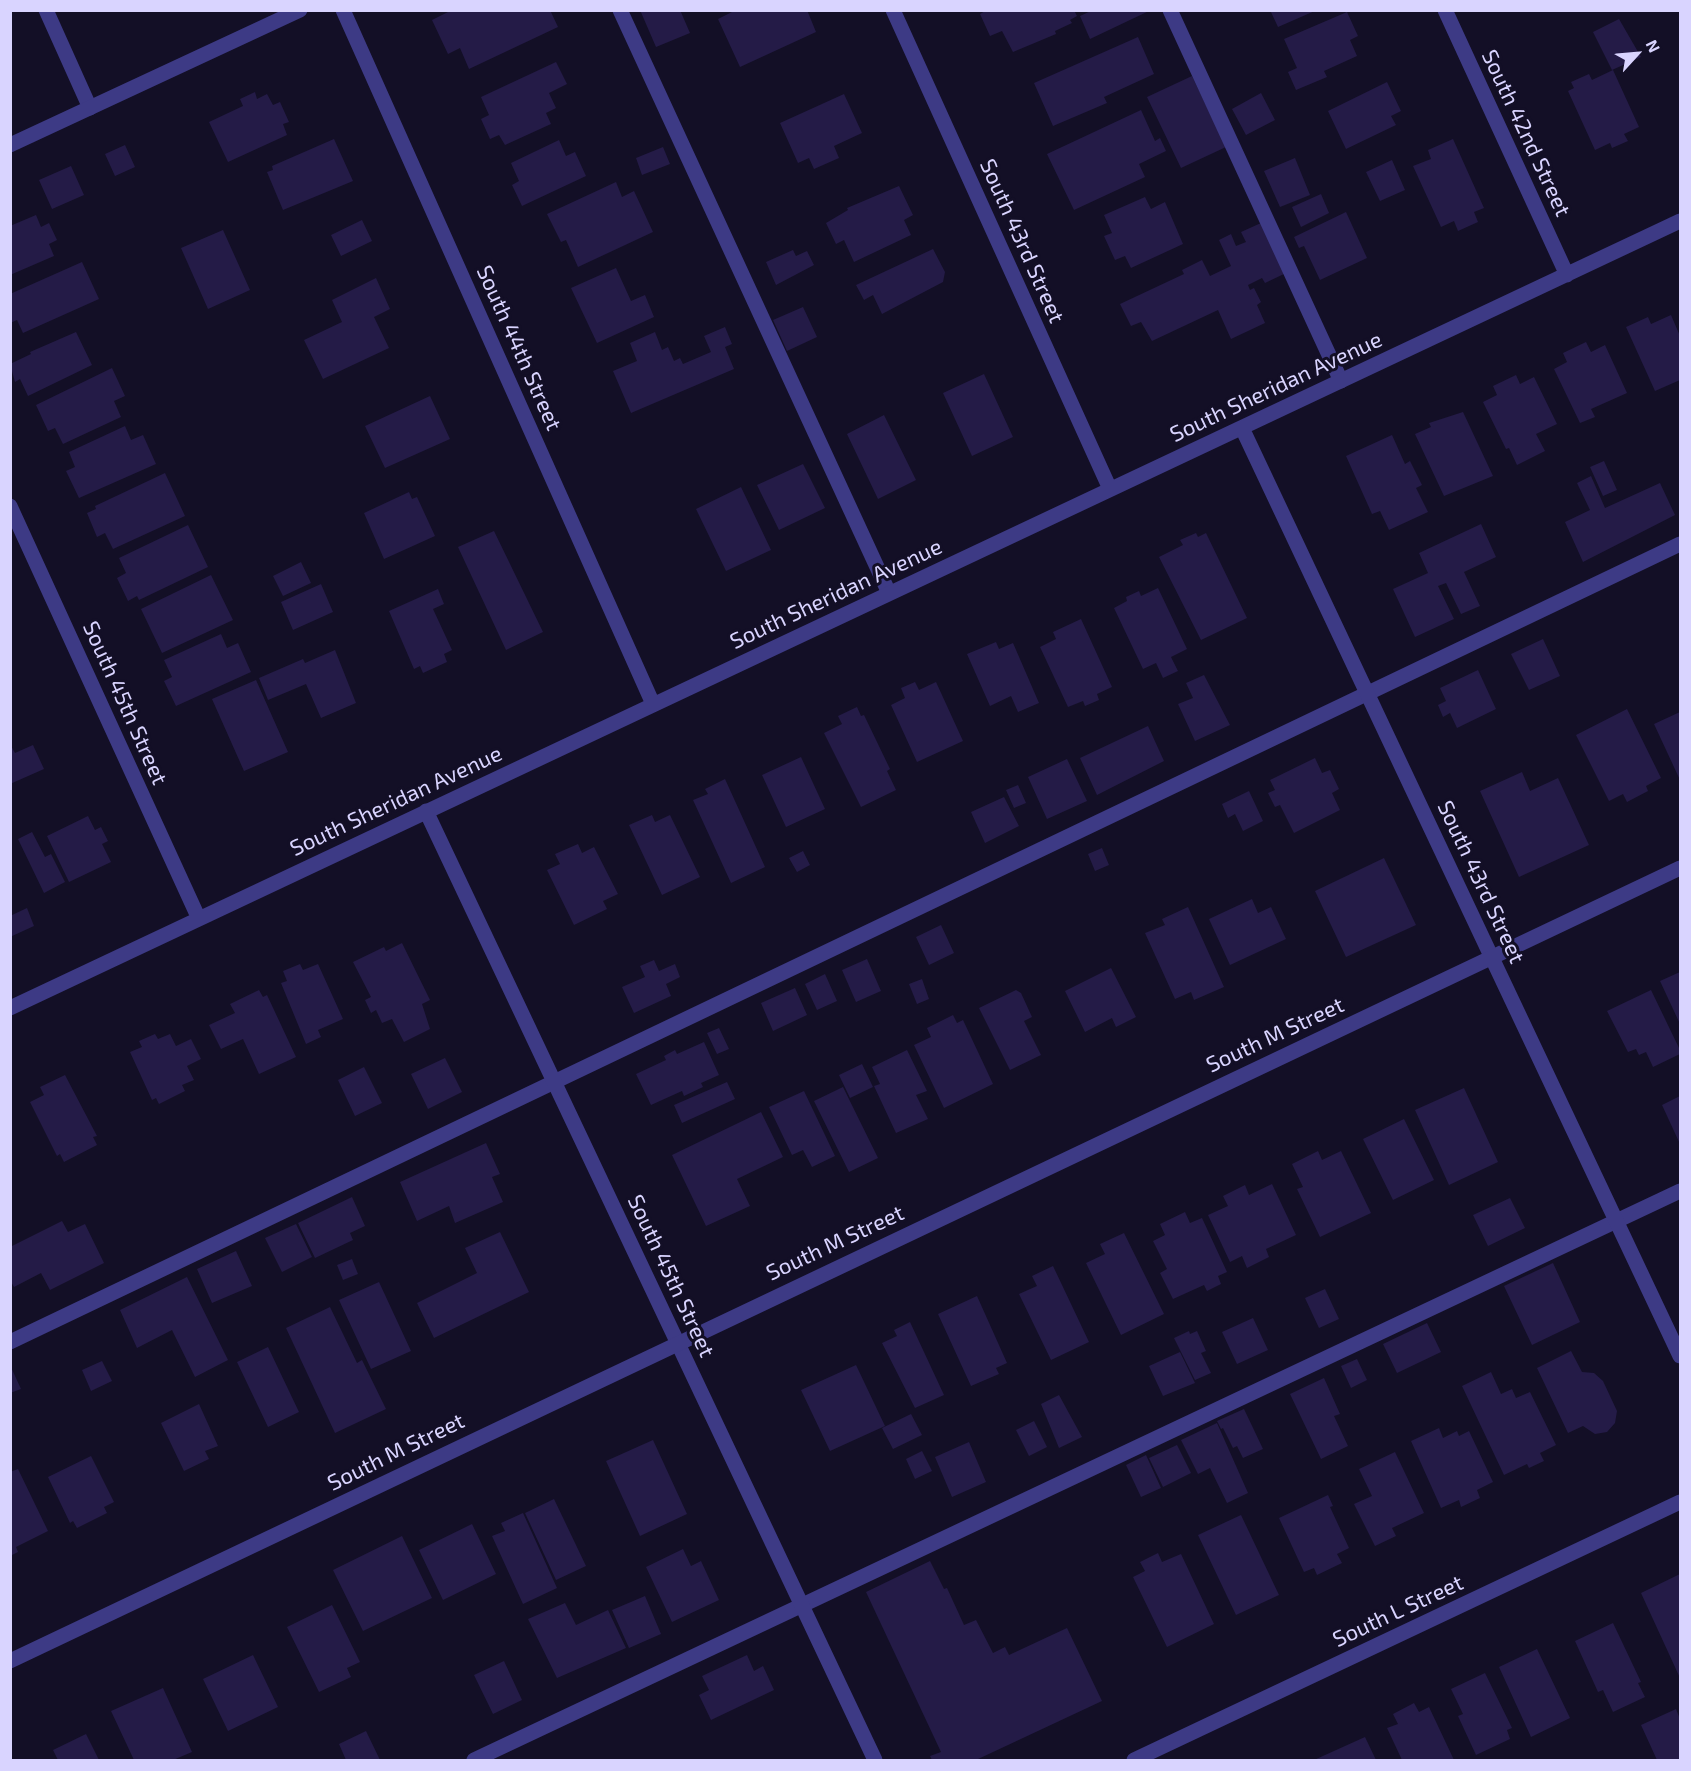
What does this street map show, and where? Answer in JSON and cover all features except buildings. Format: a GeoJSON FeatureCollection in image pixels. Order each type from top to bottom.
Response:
{"type":"FeatureCollection","features":[{"type":"Feature","properties":{"kind":"street"},"geometry":{"type":"LineString","coordinates":[[46,10],[90,108]]}},
{"type":"Feature","properties":{"kind":"street"},"geometry":{"type":"LineString","coordinates":[[10,145],[300,10]]}},
{"type":"Feature","properties":{"kind":"street","name":"South 44th Street"},"geometry":{"type":"LineString","coordinates":[[343,10],[653,704]]}},
{"type":"Feature","properties":{"kind":"street"},"geometry":{"type":"LineString","coordinates":[[620,10],[889,594]]}},
{"type":"Feature","properties":{"kind":"street","name":"South 43rd Street"},"geometry":{"type":"LineString","coordinates":[[893,10],[1110,489]]}},
{"type":"Feature","properties":{"kind":"street"},"geometry":{"type":"LineString","coordinates":[[1170,10],[1341,381]]}},
{"type":"Feature","properties":{"kind":"street","name":"South 42nd Street"},"geometry":{"type":"LineString","coordinates":[[1445,10],[1566,275]]}},
{"type":"Feature","properties":{"kind":"street","name":"South Sheridan Avenue"},"geometry":{"type":"LineString","coordinates":[[10,1008],[1680,221]]}},
{"type":"Feature","properties":{"kind":"street","name":"South 43rd Street"},"geometry":{"type":"LineString","coordinates":[[1242,428],[1680,1356]]}},
{"type":"Feature","properties":{"kind":"street","name":"South 45th Street"},"geometry":{"type":"LineString","coordinates":[[10,506],[199,919]]}},
{"type":"Feature","properties":{"kind":"street"},"geometry":{"type":"LineString","coordinates":[[10,1342],[1680,544]]}},
{"type":"Feature","properties":{"kind":"street","name":"South 45th Street"},"geometry":{"type":"LineString","coordinates":[[426,811],[875,1761]]}},
{"type":"Feature","properties":{"kind":"street","name":"South M Street"},"geometry":{"type":"LineString","coordinates":[[10,1661],[1680,868]]}},
{"type":"Feature","properties":{"kind":"street"},"geometry":{"type":"LineString","coordinates":[[474,1761],[1680,1191]]}},
{"type":"Feature","properties":{"kind":"street","name":"South L Street"},"geometry":{"type":"LineString","coordinates":[[1134,1761],[1680,1502]]}}]}
